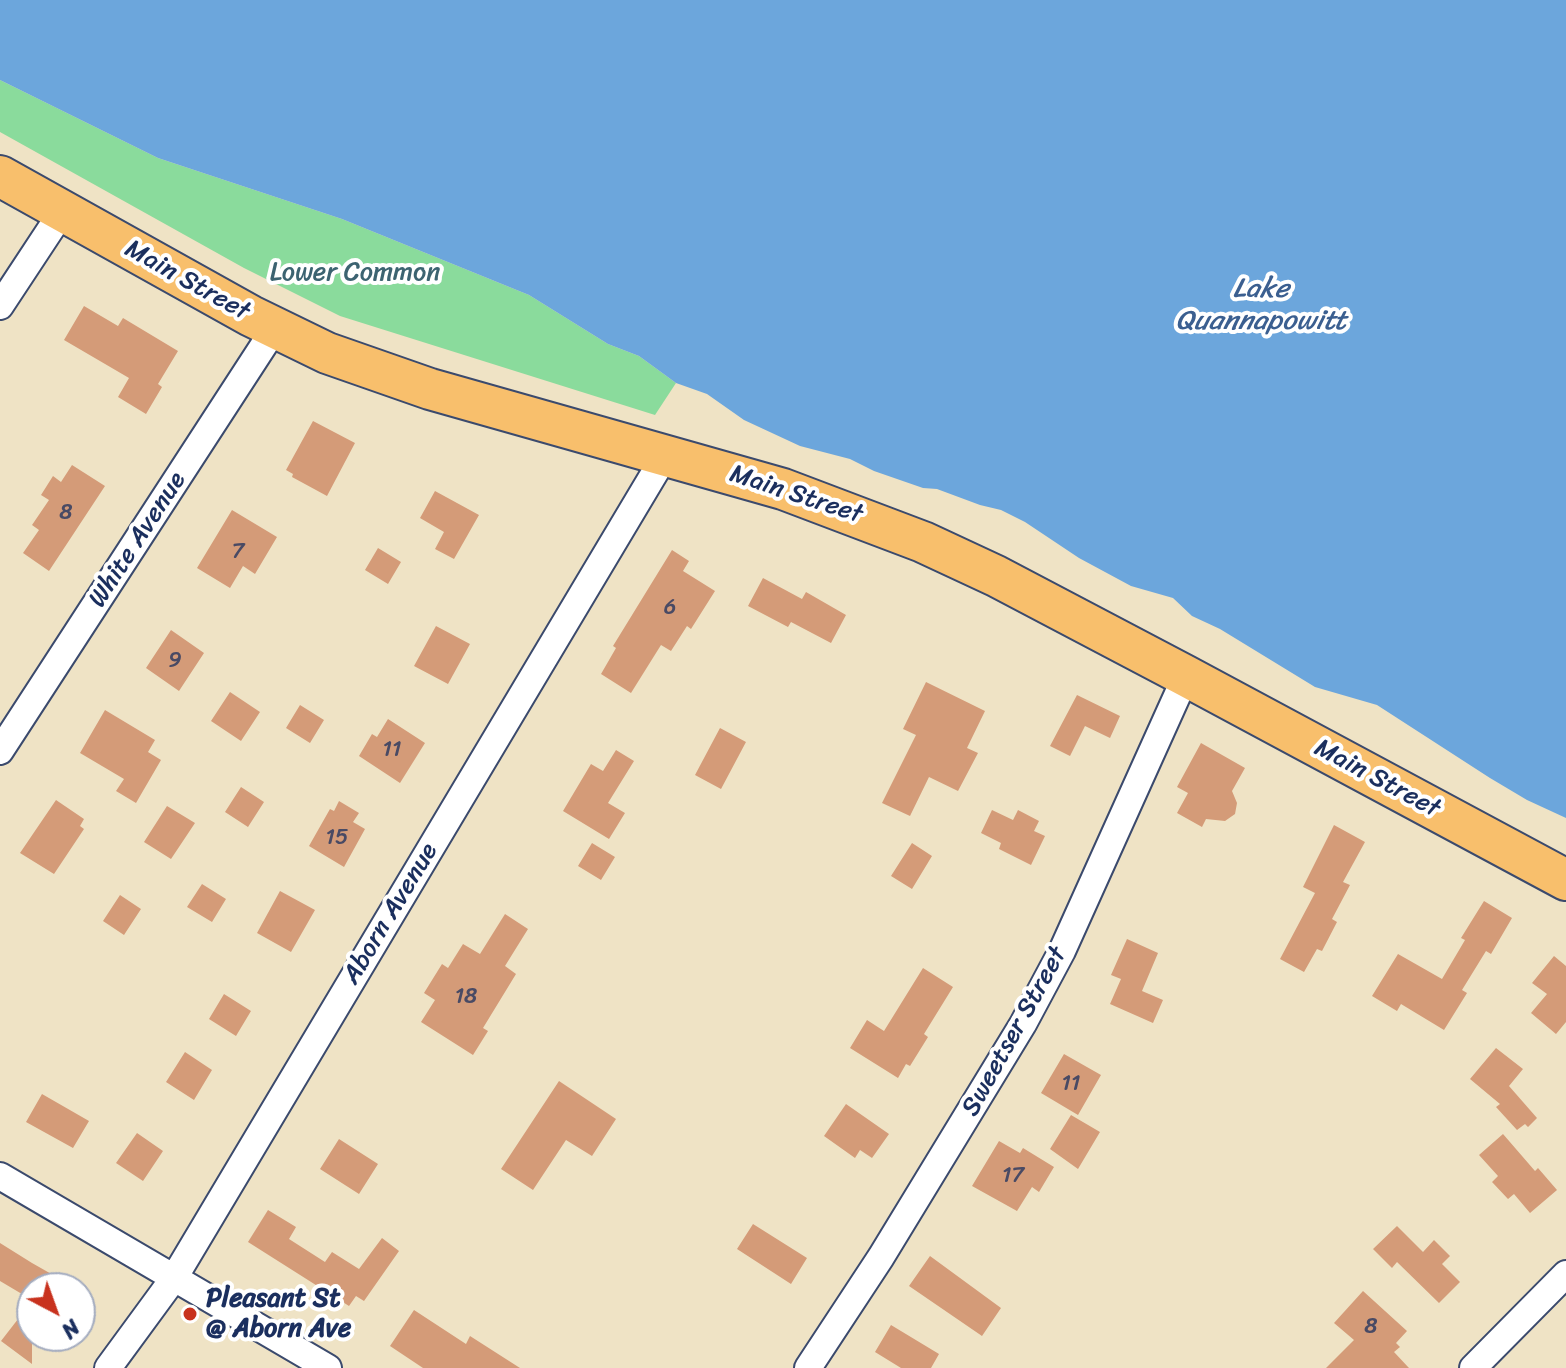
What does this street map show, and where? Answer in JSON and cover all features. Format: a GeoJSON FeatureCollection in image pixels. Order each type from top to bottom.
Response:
{"type":"FeatureCollection","features":[{"type":"Feature","properties":{"kind":"main road","name":"Main Street"},"geometry":{"type":"LineString","coordinates":[[0,176],[275,328],[327,353],[407,382],[783,489],[888,527],[996,576],[1566,880]]}},
{"type":"Feature","properties":{"kind":"street"},"geometry":{"type":"LineString","coordinates":[[0,306],[62,212]]}},
{"type":"Feature","properties":{"kind":"street","name":"White Avenue"},"geometry":{"type":"LineString","coordinates":[[0,751],[275,328]]}},
{"type":"Feature","properties":{"kind":"street","name":"Aborn Avenue"},"geometry":{"type":"LineString","coordinates":[[108,1368],[174,1278],[666,454]]}},
{"type":"Feature","properties":{"kind":"street","name":"Sweetser Street"},"geometry":{"type":"LineString","coordinates":[[808,1368],[881,1257],[1030,1012],[1062,951],[1186,676]]}},
{"type":"Feature","properties":{"kind":"street"},"geometry":{"type":"LineString","coordinates":[[0,1176],[328,1368]]}},
{"type":"Feature","properties":{"kind":"street"},"geometry":{"type":"LineString","coordinates":[[1473,1368],[1566,1274]]}},
{"type":"Feature","properties":{"kind":"green space","name":"Lower Common"},"geometry":{"type":"Polygon","coordinates":[[[0,80],[158,158],[342,219],[529,295],[608,344],[639,356],[676,383],[655,415],[340,316],[244,268],[0,132],[0,80]]]}},
{"type":"Feature","properties":{"kind":"water","name":"Lake Quannapowitt"},"geometry":{"type":"Polygon","coordinates":[[[0,0],[1566,0],[1566,818],[1490,778],[1377,705],[1315,687],[1220,629],[1192,616],[1173,598],[1131,586],[1001,510],[937,489],[923,488],[850,459],[800,446],[744,420],[707,394],[676,383],[639,356],[608,344],[529,295],[342,219],[158,158],[0,80],[0,0]]]}},
{"type":"Feature","properties":{"kind":"building"},"geometry":{"type":"Polygon","coordinates":[[[84,306],[118,326],[123,318],[178,351],[158,384],[162,387],[146,414],[118,397],[129,378],[64,340],[84,306]]]}},
{"type":"Feature","properties":{"kind":"building"},"geometry":{"type":"Polygon","coordinates":[[[313,421],[355,443],[327,496],[292,477],[293,474],[286,470],[313,421]]]}},
{"type":"Feature","properties":{"kind":"building"},"geometry":{"type":"Polygon","coordinates":[[[72,465],[105,486],[49,571],[23,553],[39,530],[32,525],[49,500],[41,495],[53,476],[61,482],[72,465]]]}},
{"type":"Feature","properties":{"kind":"building"},"geometry":{"type":"Polygon","coordinates":[[[435,491],[479,515],[454,559],[435,549],[444,532],[420,518],[435,491]]]}},
{"type":"Feature","properties":{"kind":"building"},"geometry":{"type":"Polygon","coordinates":[[[232,510],[277,537],[255,574],[243,566],[230,588],[197,568],[232,510]]]}},
{"type":"Feature","properties":{"kind":"building"},"geometry":{"type":"Polygon","coordinates":[[[378,548],[401,562],[388,584],[365,570],[378,548]]]}},
{"type":"Feature","properties":{"kind":"building"},"geometry":{"type":"Polygon","coordinates":[[[672,550],[689,561],[683,571],[715,591],[691,629],[687,626],[671,651],[661,645],[631,693],[601,674],[616,648],[613,646],[672,550]]]}},
{"type":"Feature","properties":{"kind":"building"},"geometry":{"type":"Polygon","coordinates":[[[763,578],[802,599],[806,592],[846,615],[831,643],[791,622],[788,627],[748,606],[763,578]]]}},
{"type":"Feature","properties":{"kind":"building"},"geometry":{"type":"Polygon","coordinates":[[[436,626],[470,644],[448,684],[414,666],[436,626]]]}},
{"type":"Feature","properties":{"kind":"building"},"geometry":{"type":"Polygon","coordinates":[[[171,630],[204,653],[179,691],[146,668],[171,630]]]}},
{"type":"Feature","properties":{"kind":"building"},"geometry":{"type":"Polygon","coordinates":[[[926,682],[985,711],[967,748],[978,753],[958,791],[929,777],[910,816],[882,803],[916,735],[903,729],[926,682]]]}},
{"type":"Feature","properties":{"kind":"building"},"geometry":{"type":"Polygon","coordinates":[[[230,692],[260,712],[241,741],[211,721],[230,692]]]}},
{"type":"Feature","properties":{"kind":"building"},"geometry":{"type":"Polygon","coordinates":[[[1077,695],[1120,716],[1110,738],[1085,726],[1070,756],[1050,746],[1077,695]]]}},
{"type":"Feature","properties":{"kind":"building"},"geometry":{"type":"Polygon","coordinates":[[[300,705],[324,720],[310,743],[286,728],[300,705]]]}},
{"type":"Feature","properties":{"kind":"building"},"geometry":{"type":"Polygon","coordinates":[[[105,710],[155,740],[148,752],[161,760],[136,803],[116,791],[124,779],[80,753],[105,710]]]}},
{"type":"Feature","properties":{"kind":"building"},"geometry":{"type":"Polygon","coordinates":[[[388,719],[425,743],[400,783],[359,756],[372,734],[377,737],[388,719]]]}},
{"type":"Feature","properties":{"kind":"building"},"geometry":{"type":"Polygon","coordinates":[[[720,728],[746,742],[721,789],[695,775],[720,728]]]}},
{"type":"Feature","properties":{"kind":"building"},"geometry":{"type":"Polygon","coordinates":[[[1201,743],[1245,768],[1232,791],[1237,803],[1235,814],[1225,821],[1206,819],[1202,827],[1177,813],[1188,793],[1177,787],[1201,743]]]}},
{"type":"Feature","properties":{"kind":"building"},"geometry":{"type":"Polygon","coordinates":[[[616,750],[634,761],[608,803],[625,813],[609,839],[563,811],[591,764],[603,771],[616,750]]]}},
{"type":"Feature","properties":{"kind":"building"},"geometry":{"type":"Polygon","coordinates":[[[241,787],[264,802],[248,827],[225,812],[241,787]]]}},
{"type":"Feature","properties":{"kind":"building"},"geometry":{"type":"Polygon","coordinates":[[[56,800],[84,819],[80,826],[84,829],[54,874],[20,853],[56,800]]]}},
{"type":"Feature","properties":{"kind":"building"},"geometry":{"type":"Polygon","coordinates":[[[339,801],[359,813],[353,822],[365,829],[344,867],[309,846],[330,809],[334,811],[339,801]]]}},
{"type":"Feature","properties":{"kind":"building"},"geometry":{"type":"Polygon","coordinates":[[[167,806],[195,823],[171,859],[144,842],[167,806]]]}},
{"type":"Feature","properties":{"kind":"building"},"geometry":{"type":"Polygon","coordinates":[[[992,810],[1013,820],[1018,810],[1039,821],[1034,831],[1045,836],[1031,865],[999,849],[1001,843],[981,833],[992,810]]]}},
{"type":"Feature","properties":{"kind":"building"},"geometry":{"type":"Polygon","coordinates":[[[1334,825],[1365,842],[1343,882],[1350,885],[1332,919],[1337,922],[1322,951],[1317,949],[1304,972],[1280,959],[1315,893],[1303,887],[1334,825]]]}},
{"type":"Feature","properties":{"kind":"building"},"geometry":{"type":"Polygon","coordinates":[[[592,843],[615,857],[601,880],[578,866],[592,843]]]}},
{"type":"Feature","properties":{"kind":"building"},"geometry":{"type":"Polygon","coordinates":[[[912,843],[932,856],[912,889],[891,876],[912,843]]]}},
{"type":"Feature","properties":{"kind":"building"},"geometry":{"type":"Polygon","coordinates":[[[202,884],[226,899],[212,922],[187,907],[202,884]]]}},
{"type":"Feature","properties":{"kind":"building"},"geometry":{"type":"Polygon","coordinates":[[[280,891],[315,910],[291,952],[257,933],[280,891]]]}},
{"type":"Feature","properties":{"kind":"building"},"geometry":{"type":"Polygon","coordinates":[[[120,895],[141,909],[124,935],[103,921],[120,895]]]}},
{"type":"Feature","properties":{"kind":"building"},"geometry":{"type":"Polygon","coordinates":[[[1484,901],[1512,918],[1491,954],[1486,951],[1462,990],[1467,993],[1444,1030],[1401,1004],[1397,1011],[1372,996],[1398,954],[1442,979],[1465,940],[1461,938],[1484,901]]]}},
{"type":"Feature","properties":{"kind":"building"},"geometry":{"type":"Polygon","coordinates":[[[505,914],[528,929],[505,966],[516,974],[483,1028],[488,1031],[473,1055],[421,1022],[435,1000],[424,993],[442,964],[448,968],[463,944],[480,954],[505,914]]]}},
{"type":"Feature","properties":{"kind":"building"},"geometry":{"type":"Polygon","coordinates":[[[1127,939],[1158,953],[1142,991],[1163,1000],[1153,1023],[1110,1004],[1121,979],[1111,975],[1127,939]]]}},
{"type":"Feature","properties":{"kind":"building"},"geometry":{"type":"Polygon","coordinates":[[[1554,956],[1566,966],[1566,1022],[1556,1034],[1531,1013],[1547,994],[1532,983],[1554,956]]]}},
{"type":"Feature","properties":{"kind":"building"},"geometry":{"type":"Polygon","coordinates":[[[923,968],[953,987],[924,1034],[928,1037],[910,1066],[906,1064],[898,1078],[850,1048],[867,1020],[884,1031],[923,968]]]}},
{"type":"Feature","properties":{"kind":"building"},"geometry":{"type":"Polygon","coordinates":[[[224,994],[251,1011],[236,1036],[209,1019],[224,994]]]}},
{"type":"Feature","properties":{"kind":"building"},"geometry":{"type":"Polygon","coordinates":[[[1496,1048],[1523,1069],[1509,1086],[1537,1118],[1528,1127],[1525,1124],[1517,1130],[1496,1107],[1500,1104],[1470,1079],[1496,1048]]]}},
{"type":"Feature","properties":{"kind":"building"},"geometry":{"type":"Polygon","coordinates":[[[185,1052],[212,1070],[194,1100],[166,1082],[185,1052]]]}},
{"type":"Feature","properties":{"kind":"building"},"geometry":{"type":"Polygon","coordinates":[[[1064,1054],[1101,1075],[1078,1115],[1041,1093],[1064,1054]]]}},
{"type":"Feature","properties":{"kind":"building"},"geometry":{"type":"Polygon","coordinates":[[[559,1081],[616,1119],[592,1156],[566,1140],[533,1190],[501,1169],[559,1081]]]}},
{"type":"Feature","properties":{"kind":"building"},"geometry":{"type":"Polygon","coordinates":[[[42,1094],[89,1121],[73,1148],[26,1122],[42,1094]]]}},
{"type":"Feature","properties":{"kind":"building"},"geometry":{"type":"Polygon","coordinates":[[[846,1104],[889,1134],[872,1158],[860,1150],[855,1158],[824,1136],[846,1104]]]}},
{"type":"Feature","properties":{"kind":"building"},"geometry":{"type":"Polygon","coordinates":[[[1071,1115],[1100,1132],[1078,1169],[1050,1149],[1071,1115]]]}},
{"type":"Feature","properties":{"kind":"building"},"geometry":{"type":"Polygon","coordinates":[[[137,1133],[163,1151],[143,1181],[116,1163],[137,1133]]]}},
{"type":"Feature","properties":{"kind":"building"},"geometry":{"type":"Polygon","coordinates":[[[1503,1134],[1535,1171],[1538,1168],[1557,1190],[1530,1213],[1514,1194],[1508,1199],[1492,1182],[1498,1176],[1479,1155],[1503,1134]]]}},
{"type":"Feature","properties":{"kind":"building"},"geometry":{"type":"Polygon","coordinates":[[[339,1139],[378,1164],[359,1194],[320,1169],[339,1139]]]}},
{"type":"Feature","properties":{"kind":"building"},"geometry":{"type":"Polygon","coordinates":[[[999,1141],[1020,1153],[1023,1148],[1054,1167],[1039,1192],[1032,1187],[1017,1211],[972,1186],[999,1141]]]}},
{"type":"Feature","properties":{"kind":"building"},"geometry":{"type":"Polygon","coordinates":[[[268,1210],[296,1227],[289,1239],[325,1262],[332,1252],[359,1269],[382,1238],[399,1251],[364,1301],[356,1296],[349,1306],[248,1242],[268,1210]]]}},
{"type":"Feature","properties":{"kind":"building"},"geometry":{"type":"Polygon","coordinates":[[[753,1224],[807,1258],[791,1284],[737,1249],[753,1224]]]}},
{"type":"Feature","properties":{"kind":"building"},"geometry":{"type":"Polygon","coordinates":[[[1397,1226],[1423,1252],[1434,1240],[1450,1256],[1442,1264],[1460,1282],[1439,1303],[1397,1262],[1392,1268],[1373,1249],[1397,1226]]]}},
{"type":"Feature","properties":{"kind":"building"},"geometry":{"type":"Polygon","coordinates":[[[0,1243],[48,1272],[16,1272],[16,1290],[0,1281],[0,1243]]]}},
{"type":"Feature","properties":{"kind":"building"},"geometry":{"type":"Polygon","coordinates":[[[930,1256],[1001,1308],[982,1336],[909,1286],[930,1256]]]}},
{"type":"Feature","properties":{"kind":"building"},"geometry":{"type":"Polygon","coordinates":[[[1363,1291],[1407,1331],[1396,1343],[1400,1347],[1394,1352],[1409,1368],[1326,1368],[1354,1340],[1334,1323],[1363,1291]]]}},
{"type":"Feature","properties":{"kind":"building"},"geometry":{"type":"Polygon","coordinates":[[[414,1310],[466,1344],[470,1336],[520,1368],[423,1368],[390,1346],[414,1310]]]}},
{"type":"Feature","properties":{"kind":"building"},"geometry":{"type":"Polygon","coordinates":[[[16,1322],[16,1352],[32,1352],[32,1364],[1,1341],[16,1322]]]}},
{"type":"Feature","properties":{"kind":"building"},"geometry":{"type":"Polygon","coordinates":[[[891,1325],[939,1354],[931,1368],[901,1368],[875,1352],[891,1325]]]}},
{"type":"Feature","properties":{"kind":"place","name":"Pleasant St @ Aborn Ave"},"geometry":{"type":"Point","coordinates":[190,1314]}}]}
